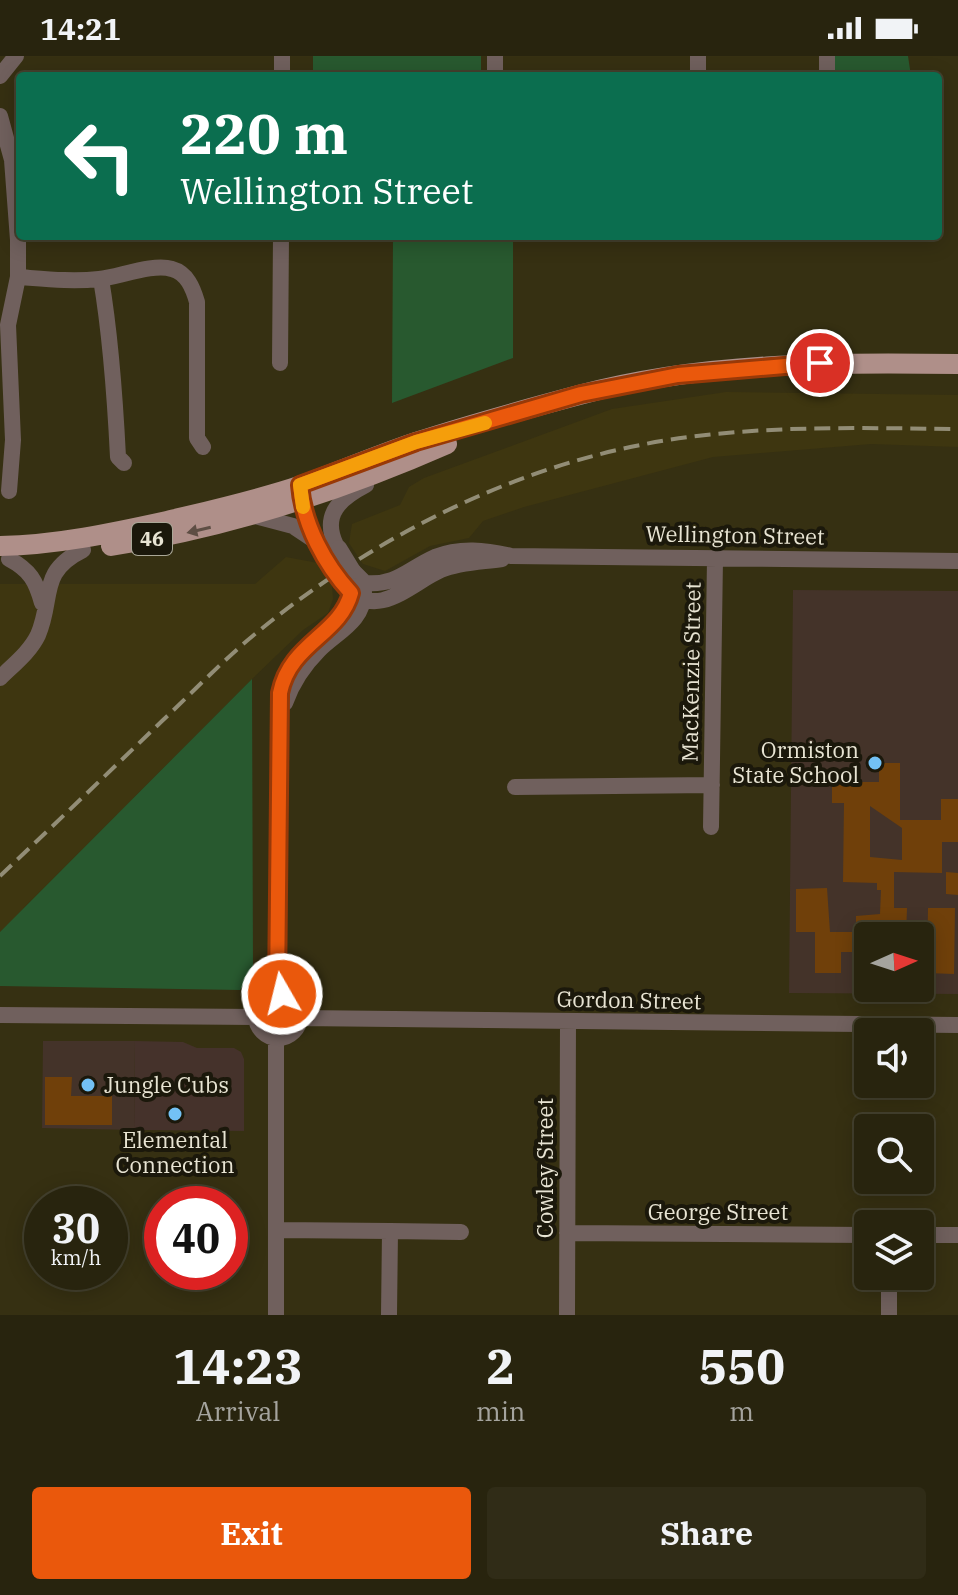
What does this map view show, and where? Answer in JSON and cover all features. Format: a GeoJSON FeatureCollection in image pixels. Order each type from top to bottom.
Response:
{"type":"FeatureCollection","features":[{"type":"Feature","properties":{"kind":"main road","name":"46"},"geometry":{"type":"LineString","coordinates":[[3,555],[40,544],[116,532],[232,506],[303,496],[416,442],[581,394],[678,375],[772,365],[844,362],[958,364]]}},
{"type":"Feature","properties":{"kind":"main road","name":"46"},"geometry":{"type":"LineString","coordinates":[[3,555],[83,550],[182,534],[255,516],[450,443],[498,419]]}},
{"type":"Feature","properties":{"kind":"street"},"geometry":{"type":"LineString","coordinates":[[0,76],[16,56]]}},
{"type":"Feature","properties":{"kind":"street"},"geometry":{"type":"LineString","coordinates":[[0,116],[12,160],[7,198],[18,277],[6,301],[13,440],[9,491]]}},
{"type":"Feature","properties":{"kind":"street"},"geometry":{"type":"LineString","coordinates":[[280,363],[281,240]]}},
{"type":"Feature","properties":{"kind":"street"},"geometry":{"type":"LineString","coordinates":[[18,277],[101,279],[161,268],[173,269],[183,275],[193,287],[197,302],[197,438],[203,447]]}},
{"type":"Feature","properties":{"kind":"street"},"geometry":{"type":"LineString","coordinates":[[101,279],[115,386],[118,457],[124,463]]}},
{"type":"Feature","properties":{"kind":"street"},"geometry":{"type":"LineString","coordinates":[[334,550],[332,521],[336,506],[345,496],[450,443]]}},
{"type":"Feature","properties":{"kind":"street"},"geometry":{"type":"LineString","coordinates":[[303,496],[317,542]]}},
{"type":"Feature","properties":{"kind":"street"},"geometry":{"type":"LineString","coordinates":[[277,994],[279,728],[288,695],[299,674],[319,650],[350,625],[355,585],[303,496]]}},
{"type":"Feature","properties":{"kind":"street"},"geometry":{"type":"LineString","coordinates":[[255,516],[293,526],[334,550]]}},
{"type":"Feature","properties":{"kind":"street"},"geometry":{"type":"LineString","coordinates":[[0,678],[33,643],[41,626],[48,586],[55,570],[83,550]]}},
{"type":"Feature","properties":{"kind":"street"},"geometry":{"type":"LineString","coordinates":[[3,555],[33,576],[44,609]]}},
{"type":"Feature","properties":{"kind":"street","name":"Wellington Street"},"geometry":{"type":"LineString","coordinates":[[355,585],[385,601],[442,569],[511,556],[958,561]]}},
{"type":"Feature","properties":{"kind":"street","name":"MacKenzie Street"},"geometry":{"type":"LineString","coordinates":[[711,827],[715,559]]}},
{"type":"Feature","properties":{"kind":"street","name":"MacKenzie Street"},"geometry":{"type":"LineString","coordinates":[[515,787],[712,785]]}},
{"type":"Feature","properties":{"kind":"street"},"geometry":{"type":"LineString","coordinates":[[277,994],[292,999],[298,1007],[300,1018],[290,1035],[276,1038],[260,1029],[256,1017],[261,1001],[277,994]]}},
{"type":"Feature","properties":{"kind":"street"},"geometry":{"type":"LineString","coordinates":[[1,1015],[256,1017]]}},
{"type":"Feature","properties":{"kind":"street","name":"Gordon Street"},"geometry":{"type":"LineString","coordinates":[[300,1018],[958,1025]]}},
{"type":"Feature","properties":{"kind":"street","name":"Cowley Street"},"geometry":{"type":"LineString","coordinates":[[567,1315],[568,1022]]}},
{"type":"Feature","properties":{"kind":"street"},"geometry":{"type":"LineString","coordinates":[[276,1038],[276,1315]]}},
{"type":"Feature","properties":{"kind":"street"},"geometry":{"type":"LineString","coordinates":[[277,1230],[461,1232]]}},
{"type":"Feature","properties":{"kind":"street"},"geometry":{"type":"LineString","coordinates":[[389,1315],[390,1231]]}},
{"type":"Feature","properties":{"kind":"street","name":"George Street"},"geometry":{"type":"LineString","coordinates":[[567,1233],[854,1235]]}},
{"type":"Feature","properties":{"kind":"street"},"geometry":{"type":"LineString","coordinates":[[934,1235],[958,1235]]}},
{"type":"Feature","properties":{"kind":"street"},"geometry":{"type":"LineString","coordinates":[[889,1290],[889,1315]]}},
{"type":"Feature","properties":{"kind":"shaded area"},"geometry":{"type":"Polygon","coordinates":[[[726,392],[958,395],[958,447],[871,444],[713,457],[524,507],[483,521],[469,538],[430,546],[385,571],[363,564],[349,543],[352,524],[400,505],[409,487],[424,478],[612,409],[726,392]]]}},
{"type":"Feature","properties":{"kind":"shaded area"},"geometry":{"type":"Polygon","coordinates":[[[286,557],[318,563],[332,585],[333,599],[328,613],[303,630],[252,679],[0,932],[0,584],[255,584],[286,557]]]}},
{"type":"Feature","properties":{"kind":"shaded area","name":"Ormiston State School"},"geometry":{"type":"Polygon","coordinates":[[[793,590],[958,591],[958,994],[934,994],[934,922],[854,922],[854,993],[789,993],[793,590]]]}},
{"type":"Feature","properties":{"kind":"shaded area","name":"Jungle Cubs"},"geometry":{"type":"Polygon","coordinates":[[[43,1041],[135,1041],[134,1130],[42,1128],[43,1041]]]}},
{"type":"Feature","properties":{"kind":"shaded area"},"geometry":{"type":"Polygon","coordinates":[[[135,1041],[183,1042],[197,1048],[234,1048],[241,1052],[244,1059],[244,1131],[134,1130],[135,1041]]]}},
{"type":"Feature","properties":{"kind":"green space"},"geometry":{"type":"Polygon","coordinates":[[[313,56],[481,56],[481,72],[313,72],[313,56]]]}},
{"type":"Feature","properties":{"kind":"green space"},"geometry":{"type":"Polygon","coordinates":[[[832,56],[908,56],[910,72],[831,72],[832,56]]]}},
{"type":"Feature","properties":{"kind":"green space"},"geometry":{"type":"Polygon","coordinates":[[[393,240],[513,240],[513,358],[392,403],[393,240]]]}},
{"type":"Feature","properties":{"kind":"green space"},"geometry":{"type":"Polygon","coordinates":[[[252,679],[253,973],[240,990],[0,986],[0,932],[252,679]]]}},
{"type":"Feature","properties":{"kind":"building"},"geometry":{"type":"Polygon","coordinates":[[[879,763],[900,763],[900,820],[941,820],[941,799],[958,799],[958,842],[942,842],[942,873],[894,872],[894,908],[907,908],[906,922],[856,922],[856,916],[880,914],[881,890],[877,890],[877,883],[843,882],[844,803],[832,803],[832,782],[879,782],[879,763]],[[870,806],[870,857],[902,860],[902,828],[870,806]]]}},
{"type":"Feature","properties":{"kind":"building"},"geometry":{"type":"Polygon","coordinates":[[[946,872],[958,873],[958,895],[946,894],[946,872]]]}},
{"type":"Feature","properties":{"kind":"building"},"geometry":{"type":"Polygon","coordinates":[[[827,888],[830,932],[854,932],[854,952],[841,952],[841,973],[815,973],[815,932],[796,932],[796,889],[827,888]]]}},
{"type":"Feature","properties":{"kind":"building"},"geometry":{"type":"Polygon","coordinates":[[[928,908],[955,908],[954,974],[934,973],[934,922],[928,922],[928,908]]]}},
{"type":"Feature","properties":{"kind":"building"},"geometry":{"type":"Polygon","coordinates":[[[45,1077],[72,1077],[71,1096],[112,1096],[112,1125],[45,1125],[45,1077]]]}},
{"type":"Feature","properties":{"kind":"railway"},"geometry":{"type":"LineString","coordinates":[[0,876],[260,630],[352,564],[452,508],[557,466],[668,440],[776,430],[958,429]]}},
{"type":"Feature","properties":{"kind":"slow traffic"},"geometry":{"type":"LineString","coordinates":[[303,507],[300,485],[416,442],[485,423]]}},
{"type":"Feature","properties":{"kind":"place","name":"Ormiston State School"},"geometry":{"type":"Point","coordinates":[875,763]}},
{"type":"Feature","properties":{"kind":"place","name":"Jungle Cubs"},"geometry":{"type":"Point","coordinates":[88,1085]}},
{"type":"Feature","properties":{"kind":"place","name":"Elemental Connection"},"geometry":{"type":"Point","coordinates":[175,1114]}},
{"type":"Feature","properties":{"kind":"route"},"geometry":{"type":"LineString","coordinates":[[282,994],[277,994],[280,693],[287,672],[299,655],[341,617],[351,593],[308,524],[301,502],[300,485],[416,442],[581,394],[678,375],[820,363]]}}]}
